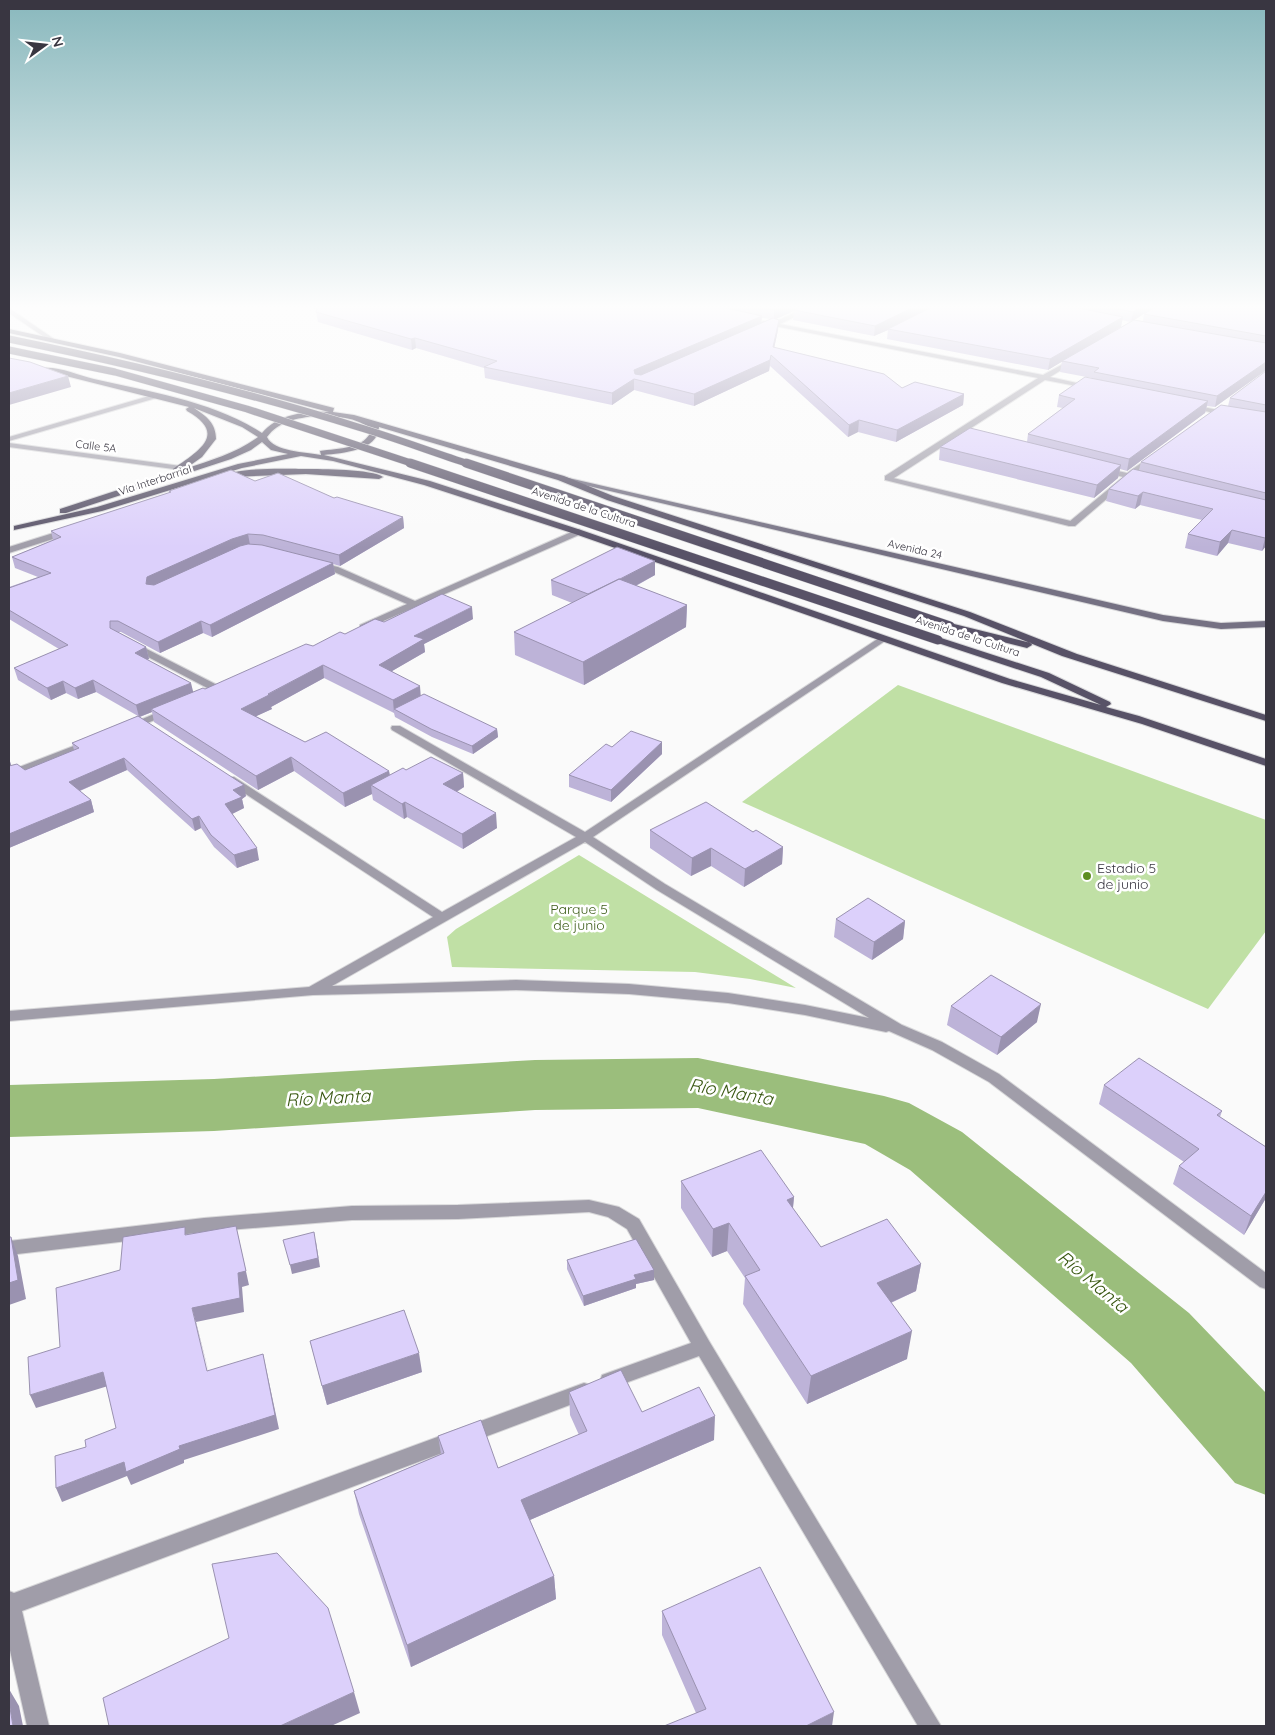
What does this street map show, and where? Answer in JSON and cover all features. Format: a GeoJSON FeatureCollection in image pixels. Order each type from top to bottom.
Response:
{"type":"FeatureCollection","features":[{"type":"Feature","properties":{"kind":"main road"},"geometry":{"type":"LineString","coordinates":[[116,386],[162,397],[236,421],[263,438],[266,443],[274,448],[301,454],[339,452],[356,447],[368,441],[375,434],[376,428],[370,422]]}},
{"type":"Feature","properties":{"kind":"main road","name":"Avenida de la Cultura"},"geometry":{"type":"LineString","coordinates":[[165,386],[247,409],[1045,675],[1142,721]]}},
{"type":"Feature","properties":{"kind":"main road","name":"Avenida de la Cultura"},"geometry":{"type":"LineString","coordinates":[[213,386],[271,401],[359,428],[950,626],[1073,656]]}},
{"type":"Feature","properties":{"kind":"main road"},"geometry":{"type":"LineString","coordinates":[[240,386],[360,418]]}},
{"type":"Feature","properties":{"kind":"main road"},"geometry":{"type":"LineString","coordinates":[[162,397],[192,410],[212,428],[212,439],[209,445],[167,477]]}},
{"type":"Feature","properties":{"kind":"main road","name":"Vía Interbarrial"},"geometry":{"type":"LineString","coordinates":[[13,529],[89,501],[228,458],[263,438],[266,431],[273,426],[299,416],[332,414],[360,418]]}},
{"type":"Feature","properties":{"kind":"main road","name":"Avenida de la Cultura"},"geometry":{"type":"LineString","coordinates":[[360,418],[561,478],[610,498],[967,614],[1073,656],[1266,718]]}},
{"type":"Feature","properties":{"kind":"main road","name":"Avenida de la Cultura"},"geometry":{"type":"LineString","coordinates":[[301,454],[362,466],[427,483],[578,532],[1006,681],[1142,721],[1266,763]]}},
{"type":"Feature","properties":{"kind":"main road","name":"Vía Interbarrial"},"geometry":{"type":"LineString","coordinates":[[13,529],[99,509],[241,466],[301,454]]}},
{"type":"Feature","properties":{"kind":"main road"},"geometry":{"type":"LineString","coordinates":[[190,480],[292,470],[328,471],[427,483]]}},
{"type":"Feature","properties":{"kind":"main road","name":"Avenida 24"},"geometry":{"type":"LineString","coordinates":[[561,478],[1163,618],[1221,626],[1266,624]]}},
{"type":"Feature","properties":{"kind":"street"},"geometry":{"type":"LineString","coordinates":[[1030,386],[960,434],[888,478],[1072,524],[1128,476],[1161,453]]}},
{"type":"Feature","properties":{"kind":"street"},"geometry":{"type":"LineString","coordinates":[[1086,386],[1101,389]]}},
{"type":"Feature","properties":{"kind":"street"},"geometry":{"type":"LineString","coordinates":[[9,439],[162,397]]}},
{"type":"Feature","properties":{"kind":"street"},"geometry":{"type":"LineString","coordinates":[[1179,404],[1237,416]]}},
{"type":"Feature","properties":{"kind":"street"},"geometry":{"type":"LineString","coordinates":[[1209,418],[1224,406]]}},
{"type":"Feature","properties":{"kind":"street"},"geometry":{"type":"LineString","coordinates":[[960,434],[969,436]]}},
{"type":"Feature","properties":{"kind":"street","name":"Calle 5A"},"geometry":{"type":"LineString","coordinates":[[9,446],[181,468]]}},
{"type":"Feature","properties":{"kind":"street"},"geometry":{"type":"LineString","coordinates":[[1091,466],[1147,480]]}},
{"type":"Feature","properties":{"kind":"street"},"geometry":{"type":"LineString","coordinates":[[9,550],[74,529]]}},
{"type":"Feature","properties":{"kind":"street"},"geometry":{"type":"LineString","coordinates":[[353,631],[578,532]]}},
{"type":"Feature","properties":{"kind":"street"},"geometry":{"type":"LineString","coordinates":[[308,562],[335,569],[415,604]]}},
{"type":"Feature","properties":{"kind":"street"},"geometry":{"type":"LineString","coordinates":[[312,991],[585,837],[882,639]]}},
{"type":"Feature","properties":{"kind":"street"},"geometry":{"type":"LineString","coordinates":[[126,641],[224,688],[202,697]]}},
{"type":"Feature","properties":{"kind":"street"},"geometry":{"type":"LineString","coordinates":[[125,729],[147,724],[177,708]]}},
{"type":"Feature","properties":{"kind":"street"},"geometry":{"type":"LineString","coordinates":[[396,728],[585,837],[661,887],[897,1029],[937,1046],[994,1078],[1266,1282]]}},
{"type":"Feature","properties":{"kind":"street"},"geometry":{"type":"LineString","coordinates":[[9,775],[99,739]]}},
{"type":"Feature","properties":{"kind":"street"},"geometry":{"type":"LineString","coordinates":[[217,770],[441,917]]}},
{"type":"Feature","properties":{"kind":"street"},"geometry":{"type":"LineString","coordinates":[[9,1016],[312,991],[516,985],[629,989],[728,998],[805,1010],[897,1029]]}},
{"type":"Feature","properties":{"kind":"street"},"geometry":{"type":"LineString","coordinates":[[9,1248],[204,1225],[352,1213],[458,1212],[589,1206],[613,1212],[633,1224],[703,1346],[930,1726]]}},
{"type":"Feature","properties":{"kind":"street"},"geometry":{"type":"LineString","coordinates":[[38,1726],[9,1603],[703,1346]]}},
{"type":"Feature","properties":{"kind":"green space","name":"Estadio 5 de junio"},"geometry":{"type":"Polygon","coordinates":[[[898,685],[1266,820],[1266,931],[1208,1009],[742,802],[898,685]]]}},
{"type":"Feature","properties":{"kind":"green space","name":"Parque 5 de junio"},"geometry":{"type":"Polygon","coordinates":[[[579,855],[796,988],[750,979],[695,972],[452,967],[447,937],[456,929],[579,855]]]}},
{"type":"Feature","properties":{"kind":"building"},"geometry":{"type":"Polygon","coordinates":[[[9,386],[33,386],[9,393],[9,386]]]}},
{"type":"Feature","properties":{"kind":"building"},"geometry":{"type":"Polygon","coordinates":[[[577,386],[623,386],[612,393],[577,386]]]}},
{"type":"Feature","properties":{"kind":"building"},"geometry":{"type":"Polygon","coordinates":[[[662,386],[712,386],[694,394],[662,386]]]}},
{"type":"Feature","properties":{"kind":"building"},"geometry":{"type":"Polygon","coordinates":[[[806,386],[899,386],[902,388],[906,386],[931,386],[964,394],[897,430],[859,420],[849,425],[806,386]]]}},
{"type":"Feature","properties":{"kind":"building"},"geometry":{"type":"Polygon","coordinates":[[[1072,386],[1131,386],[1208,401],[1129,459],[1028,434],[1075,399],[1059,395],[1072,386]]]}},
{"type":"Feature","properties":{"kind":"building"},"geometry":{"type":"Polygon","coordinates":[[[1166,386],[1231,386],[1217,396],[1166,386]]]}},
{"type":"Feature","properties":{"kind":"building"},"geometry":{"type":"Polygon","coordinates":[[[1246,386],[1266,386],[1266,405],[1230,398],[1246,386]]]}},
{"type":"Feature","properties":{"kind":"building"},"geometry":{"type":"Polygon","coordinates":[[[1221,405],[1266,412],[1266,493],[1141,462],[1221,405]]]}},
{"type":"Feature","properties":{"kind":"building"},"geometry":{"type":"Polygon","coordinates":[[[970,428],[1121,465],[1097,485],[940,447],[970,428]]]}},
{"type":"Feature","properties":{"kind":"building"},"geometry":{"type":"Polygon","coordinates":[[[1133,469],[1266,500],[1266,537],[1232,530],[1220,542],[1188,534],[1213,509],[1143,492],[1138,496],[1109,489],[1133,469]]]}},
{"type":"Feature","properties":{"kind":"building"},"geometry":{"type":"Polygon","coordinates":[[[231,470],[255,481],[278,473],[334,498],[337,497],[403,517],[339,555],[263,535],[248,534],[232,539],[147,577],[146,584],[154,585],[248,544],[262,545],[333,563],[210,625],[201,621],[158,642],[118,621],[110,621],[110,628],[146,647],[135,653],[191,683],[136,705],[93,680],[75,688],[63,681],[47,688],[14,668],[68,645],[9,610],[9,588],[51,573],[12,557],[61,537],[51,531],[171,492],[169,491],[231,470]]]}},
{"type":"Feature","properties":{"kind":"building"},"geometry":{"type":"Polygon","coordinates":[[[617,547],[655,561],[588,594],[551,580],[617,547]]]}},
{"type":"Feature","properties":{"kind":"building"},"geometry":{"type":"Polygon","coordinates":[[[619,579],[687,605],[583,662],[514,632],[619,579]]]}},
{"type":"Feature","properties":{"kind":"building"},"geometry":{"type":"Polygon","coordinates":[[[442,594],[472,607],[414,636],[424,639],[379,665],[420,686],[393,700],[323,665],[241,709],[305,742],[326,732],[389,771],[343,793],[291,757],[256,776],[151,709],[203,688],[205,689],[306,644],[313,646],[340,632],[345,634],[375,619],[384,622],[442,594]]]}},
{"type":"Feature","properties":{"kind":"building"},"geometry":{"type":"Polygon","coordinates":[[[424,694],[497,729],[472,746],[431,729],[394,709],[424,694]]]}},
{"type":"Feature","properties":{"kind":"building"},"geometry":{"type":"Polygon","coordinates":[[[138,716],[244,785],[233,790],[242,797],[225,804],[257,848],[234,855],[211,835],[199,816],[192,819],[124,758],[69,782],[91,800],[9,834],[9,766],[17,764],[25,770],[79,748],[72,743],[138,716]]]}},
{"type":"Feature","properties":{"kind":"building"},"geometry":{"type":"Polygon","coordinates":[[[631,731],[662,742],[611,790],[569,775],[606,744],[612,747],[631,731]]]}},
{"type":"Feature","properties":{"kind":"building"},"geometry":{"type":"Polygon","coordinates":[[[431,757],[463,773],[443,784],[496,813],[462,834],[405,802],[402,804],[371,785],[403,768],[406,770],[431,757]]]}},
{"type":"Feature","properties":{"kind":"building"},"geometry":{"type":"Polygon","coordinates":[[[706,802],[753,832],[756,830],[783,847],[745,869],[711,848],[692,858],[650,830],[706,802]]]}},
{"type":"Feature","properties":{"kind":"building"},"geometry":{"type":"Polygon","coordinates":[[[868,898],[905,921],[874,942],[836,919],[868,898]]]}},
{"type":"Feature","properties":{"kind":"building"},"geometry":{"type":"Polygon","coordinates":[[[991,975],[1041,1004],[1001,1037],[951,1006],[991,975]]]}},
{"type":"Feature","properties":{"kind":"building"},"geometry":{"type":"Polygon","coordinates":[[[1139,1058],[1222,1111],[1217,1115],[1266,1147],[1266,1192],[1251,1216],[1179,1166],[1199,1149],[1104,1085],[1139,1058]]]}},
{"type":"Feature","properties":{"kind":"building"},"geometry":{"type":"Polygon","coordinates":[[[761,1150],[794,1197],[787,1200],[821,1247],[887,1219],[921,1264],[877,1283],[912,1331],[811,1376],[745,1276],[760,1270],[729,1223],[713,1229],[681,1181],[761,1150]]]}},
{"type":"Feature","properties":{"kind":"building"},"geometry":{"type":"Polygon","coordinates":[[[236,1226],[246,1271],[238,1273],[240,1298],[192,1308],[207,1371],[263,1354],[275,1415],[179,1446],[180,1449],[126,1472],[124,1462],[56,1488],[55,1456],[86,1447],[85,1440],[116,1428],[103,1372],[30,1395],[28,1357],[60,1347],[56,1288],[120,1270],[123,1237],[185,1227],[185,1235],[236,1226]]]}},
{"type":"Feature","properties":{"kind":"building"},"geometry":{"type":"Polygon","coordinates":[[[314,1232],[318,1258],[290,1265],[283,1240],[314,1232]]]}},
{"type":"Feature","properties":{"kind":"building"},"geometry":{"type":"Polygon","coordinates":[[[9,1237],[11,1237],[18,1280],[9,1283],[9,1237]]]}},
{"type":"Feature","properties":{"kind":"building"},"geometry":{"type":"Polygon","coordinates":[[[636,1239],[654,1270],[634,1275],[636,1279],[583,1296],[567,1260],[636,1239]]]}},
{"type":"Feature","properties":{"kind":"building"},"geometry":{"type":"Polygon","coordinates":[[[404,1310],[419,1353],[322,1386],[310,1341],[404,1310]]]}},
{"type":"Feature","properties":{"kind":"building"},"geometry":{"type":"Polygon","coordinates":[[[621,1370],[642,1412],[699,1387],[715,1416],[521,1500],[554,1576],[407,1645],[354,1491],[444,1453],[438,1436],[481,1420],[498,1468],[587,1431],[569,1392],[621,1370]]]}},
{"type":"Feature","properties":{"kind":"building"},"geometry":{"type":"Polygon","coordinates":[[[277,1553],[328,1608],[354,1692],[280,1726],[109,1726],[103,1698],[229,1638],[212,1564],[277,1553]]]}},
{"type":"Feature","properties":{"kind":"building"},"geometry":{"type":"Polygon","coordinates":[[[760,1567],[834,1712],[806,1726],[664,1726],[706,1709],[662,1611],[760,1567]]]}},
{"type":"Feature","properties":{"kind":"building"},"geometry":{"type":"Polygon","coordinates":[[[9,1702],[13,1726],[9,1726],[9,1702]]]}},
{"type":"Feature","properties":{"kind":"waterway","name":"Río Manta"},"geometry":{"type":"LineString","coordinates":[[9,1111],[214,1105],[535,1085],[698,1083],[884,1122],[936,1151],[1160,1338],[1266,1454]]}},
{"type":"Feature","properties":{"kind":"place","name":"Estadio 5 de junio"},"geometry":{"type":"Point","coordinates":[1087,876]}}]}
